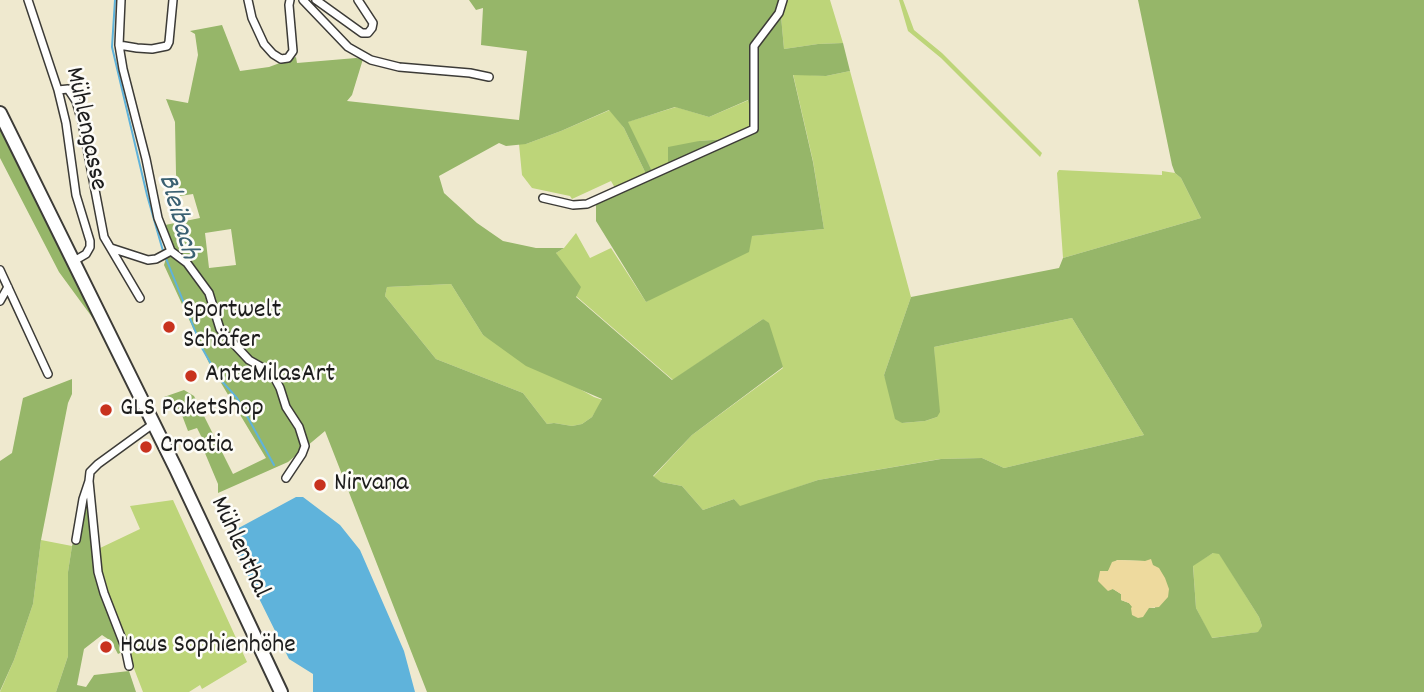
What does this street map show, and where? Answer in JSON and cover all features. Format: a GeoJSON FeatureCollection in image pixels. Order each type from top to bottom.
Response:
{"type":"FeatureCollection","features":[{"type":"Feature","properties":{"kind":"main road","name":"Mühlenthal"},"geometry":{"type":"LineString","coordinates":[[0,113],[198,514],[281,692]]}},
{"type":"Feature","properties":{"kind":"street","name":"Mühlengasse"},"geometry":{"type":"LineString","coordinates":[[28,0],[58,90],[66,123],[76,195],[90,241],[86,254],[74,261]]}},
{"type":"Feature","properties":{"kind":"street"},"geometry":{"type":"LineString","coordinates":[[121,0],[119,45],[122,69],[167,254]]}},
{"type":"Feature","properties":{"kind":"street"},"geometry":{"type":"LineString","coordinates":[[119,45],[145,49],[167,47],[173,0]]}},
{"type":"Feature","properties":{"kind":"street"},"geometry":{"type":"LineString","coordinates":[[248,0],[252,18],[264,44],[281,59],[288,58],[293,51],[290,0]]}},
{"type":"Feature","properties":{"kind":"street"},"geometry":{"type":"LineString","coordinates":[[303,0],[355,52],[383,64],[489,77]]}},
{"type":"Feature","properties":{"kind":"street"},"geometry":{"type":"LineString","coordinates":[[316,0],[362,33],[368,33],[373,23],[358,0]]}},
{"type":"Feature","properties":{"kind":"street"},"geometry":{"type":"LineString","coordinates":[[544,198],[573,205],[587,204],[754,129],[754,46],[779,13],[783,0]]}},
{"type":"Feature","properties":{"kind":"street"},"geometry":{"type":"LineString","coordinates":[[58,90],[68,89],[80,110],[104,237],[140,298]]}},
{"type":"Feature","properties":{"kind":"street"},"geometry":{"type":"LineString","coordinates":[[111,248],[148,260],[167,254],[187,263],[209,293],[220,329],[249,360],[272,373],[286,407],[299,427],[305,446],[286,478]]}},
{"type":"Feature","properties":{"kind":"street"},"geometry":{"type":"LineString","coordinates":[[0,270],[48,374]]}},
{"type":"Feature","properties":{"kind":"street"},"geometry":{"type":"LineString","coordinates":[[0,301],[8,286]]}},
{"type":"Feature","properties":{"kind":"street"},"geometry":{"type":"LineString","coordinates":[[130,666],[98,572],[89,481],[90,472],[98,464],[153,424]]}},
{"type":"Feature","properties":{"kind":"street"},"geometry":{"type":"LineString","coordinates":[[76,540],[89,481]]}},
{"type":"Feature","properties":{"kind":"green space"},"geometry":{"type":"Polygon","coordinates":[[[469,0],[785,0],[781,16],[784,49],[843,43],[850,71],[826,76],[793,75],[813,162],[824,229],[752,236],[749,252],[646,302],[596,221],[596,202],[752,133],[748,100],[709,117],[675,107],[628,122],[652,171],[646,174],[624,128],[609,110],[526,144],[506,146],[499,143],[439,176],[444,193],[477,223],[503,241],[536,248],[564,248],[556,253],[581,287],[576,297],[672,380],[763,319],[769,323],[783,367],[692,435],[653,476],[661,482],[682,486],[703,510],[734,499],[740,506],[818,480],[941,459],[982,458],[1004,468],[1144,435],[1072,318],[934,347],[940,412],[937,417],[925,421],[902,423],[895,419],[884,375],[911,297],[1059,268],[1063,258],[1201,218],[1172,165],[1138,0],[1424,0],[1424,692],[427,692],[325,431],[288,462],[218,493],[218,484],[197,428],[188,431],[180,410],[168,409],[164,397],[184,390],[194,396],[233,474],[266,458],[209,363],[164,265],[171,241],[165,225],[200,218],[193,194],[180,196],[176,174],[175,122],[166,99],[188,103],[198,55],[195,34],[190,31],[222,25],[240,71],[269,67],[296,57],[297,63],[363,59],[352,95],[347,101],[519,120],[527,51],[481,45],[483,8],[476,10],[469,0]],[[231,229],[205,233],[209,268],[236,265],[231,229]],[[451,284],[387,287],[385,296],[436,359],[523,393],[547,424],[572,426],[582,424],[592,417],[602,399],[526,366],[483,335],[451,284]],[[1213,553],[1193,566],[1196,608],[1212,638],[1258,632],[1262,626],[1259,617],[1219,554],[1213,553]],[[1117,560],[1108,571],[1113,589],[1121,594],[1121,600],[1133,607],[1155,608],[1152,565],[1145,561],[1117,560]]]}},
{"type":"Feature","properties":{"kind":"green space"},"geometry":{"type":"Polygon","coordinates":[[[785,0],[830,0],[843,43],[784,49],[781,16],[785,0]]]}},
{"type":"Feature","properties":{"kind":"green space"},"geometry":{"type":"Polygon","coordinates":[[[899,0],[903,0],[914,30],[942,53],[1042,153],[1040,157],[941,58],[908,31],[899,0]]]}},
{"type":"Feature","properties":{"kind":"green space"},"geometry":{"type":"Polygon","coordinates":[[[850,71],[911,297],[884,375],[902,423],[937,417],[934,347],[1072,318],[1144,435],[1004,468],[982,458],[940,459],[818,480],[740,507],[734,499],[703,510],[682,486],[661,482],[653,477],[692,435],[783,368],[763,319],[673,380],[576,296],[556,253],[564,248],[576,233],[590,258],[611,248],[646,302],[751,236],[824,229],[813,161],[793,74],[826,76],[850,71]]]}},
{"type":"Feature","properties":{"kind":"green space"},"geometry":{"type":"Polygon","coordinates":[[[749,100],[752,127],[726,139],[699,141],[668,164],[652,171],[627,122],[676,107],[709,117],[749,100]]]}},
{"type":"Feature","properties":{"kind":"green space"},"geometry":{"type":"Polygon","coordinates":[[[610,110],[624,128],[646,174],[615,188],[611,181],[572,199],[570,196],[532,188],[522,175],[519,144],[561,131],[610,110]]]}},
{"type":"Feature","properties":{"kind":"green space"},"geometry":{"type":"Polygon","coordinates":[[[0,124],[100,328],[59,272],[0,158],[0,124]]]}},
{"type":"Feature","properties":{"kind":"green space"},"geometry":{"type":"Polygon","coordinates":[[[726,139],[668,164],[668,147],[726,139]]]}},
{"type":"Feature","properties":{"kind":"green space"},"geometry":{"type":"Polygon","coordinates":[[[1059,170],[1162,175],[1162,171],[1175,173],[1181,178],[1201,218],[1063,258],[1057,173],[1059,170]]]}},
{"type":"Feature","properties":{"kind":"green space"},"geometry":{"type":"Polygon","coordinates":[[[451,284],[483,335],[603,400],[592,417],[582,424],[572,426],[547,424],[523,393],[436,359],[385,296],[387,287],[451,284]]]}},
{"type":"Feature","properties":{"kind":"green space"},"geometry":{"type":"Polygon","coordinates":[[[72,379],[72,394],[41,540],[33,604],[0,691],[0,461],[12,453],[23,398],[72,379]]]}},
{"type":"Feature","properties":{"kind":"green space"},"geometry":{"type":"Polygon","coordinates":[[[87,494],[95,562],[124,651],[118,654],[111,641],[102,635],[84,649],[77,685],[86,687],[94,675],[129,671],[136,692],[56,692],[68,656],[68,572],[72,546],[87,494]]]}},
{"type":"Feature","properties":{"kind":"green space"},"geometry":{"type":"Polygon","coordinates":[[[173,500],[247,662],[202,689],[200,685],[189,692],[143,692],[105,593],[99,573],[98,549],[140,529],[130,506],[173,500]]]}},
{"type":"Feature","properties":{"kind":"green space"},"geometry":{"type":"Polygon","coordinates":[[[41,540],[72,546],[68,572],[68,656],[56,692],[0,692],[33,604],[41,540]]]}},
{"type":"Feature","properties":{"kind":"green space"},"geometry":{"type":"Polygon","coordinates":[[[1213,553],[1219,553],[1259,617],[1262,626],[1259,632],[1211,638],[1196,608],[1193,565],[1213,553]]]}},
{"type":"Feature","properties":{"kind":"sand"},"geometry":{"type":"Polygon","coordinates":[[[1151,559],[1165,578],[1169,589],[1168,597],[1159,607],[1149,608],[1143,617],[1138,618],[1132,615],[1129,603],[1121,600],[1121,594],[1113,589],[1108,591],[1098,581],[1100,571],[1108,571],[1112,562],[1118,560],[1151,559]]]}},
{"type":"Feature","properties":{"kind":"water"},"geometry":{"type":"Polygon","coordinates":[[[296,497],[303,497],[340,525],[360,550],[404,651],[415,692],[313,692],[313,674],[289,659],[238,556],[235,530],[296,497]]]}},
{"type":"Feature","properties":{"kind":"waterway","name":"Bleibach"},"geometry":{"type":"LineString","coordinates":[[115,0],[112,47],[163,251]]}},
{"type":"Feature","properties":{"kind":"waterway","name":"Bleibach"},"geometry":{"type":"LineString","coordinates":[[165,256],[202,348],[219,378],[237,398],[274,465]]}},
{"type":"Feature","properties":{"kind":"place","name":"Sportwelt Schäfer"},"geometry":{"type":"Point","coordinates":[169,327]}},
{"type":"Feature","properties":{"kind":"place","name":"AnteMilasArt"},"geometry":{"type":"Point","coordinates":[191,376]}},
{"type":"Feature","properties":{"kind":"place","name":"GLS PaketShop"},"geometry":{"type":"Point","coordinates":[106,410]}},
{"type":"Feature","properties":{"kind":"place","name":"Croatia"},"geometry":{"type":"Point","coordinates":[146,447]}},
{"type":"Feature","properties":{"kind":"place","name":"Nirvana"},"geometry":{"type":"Point","coordinates":[320,485]}},
{"type":"Feature","properties":{"kind":"place","name":"Haus Sophienhöhe"},"geometry":{"type":"Point","coordinates":[106,647]}}]}
